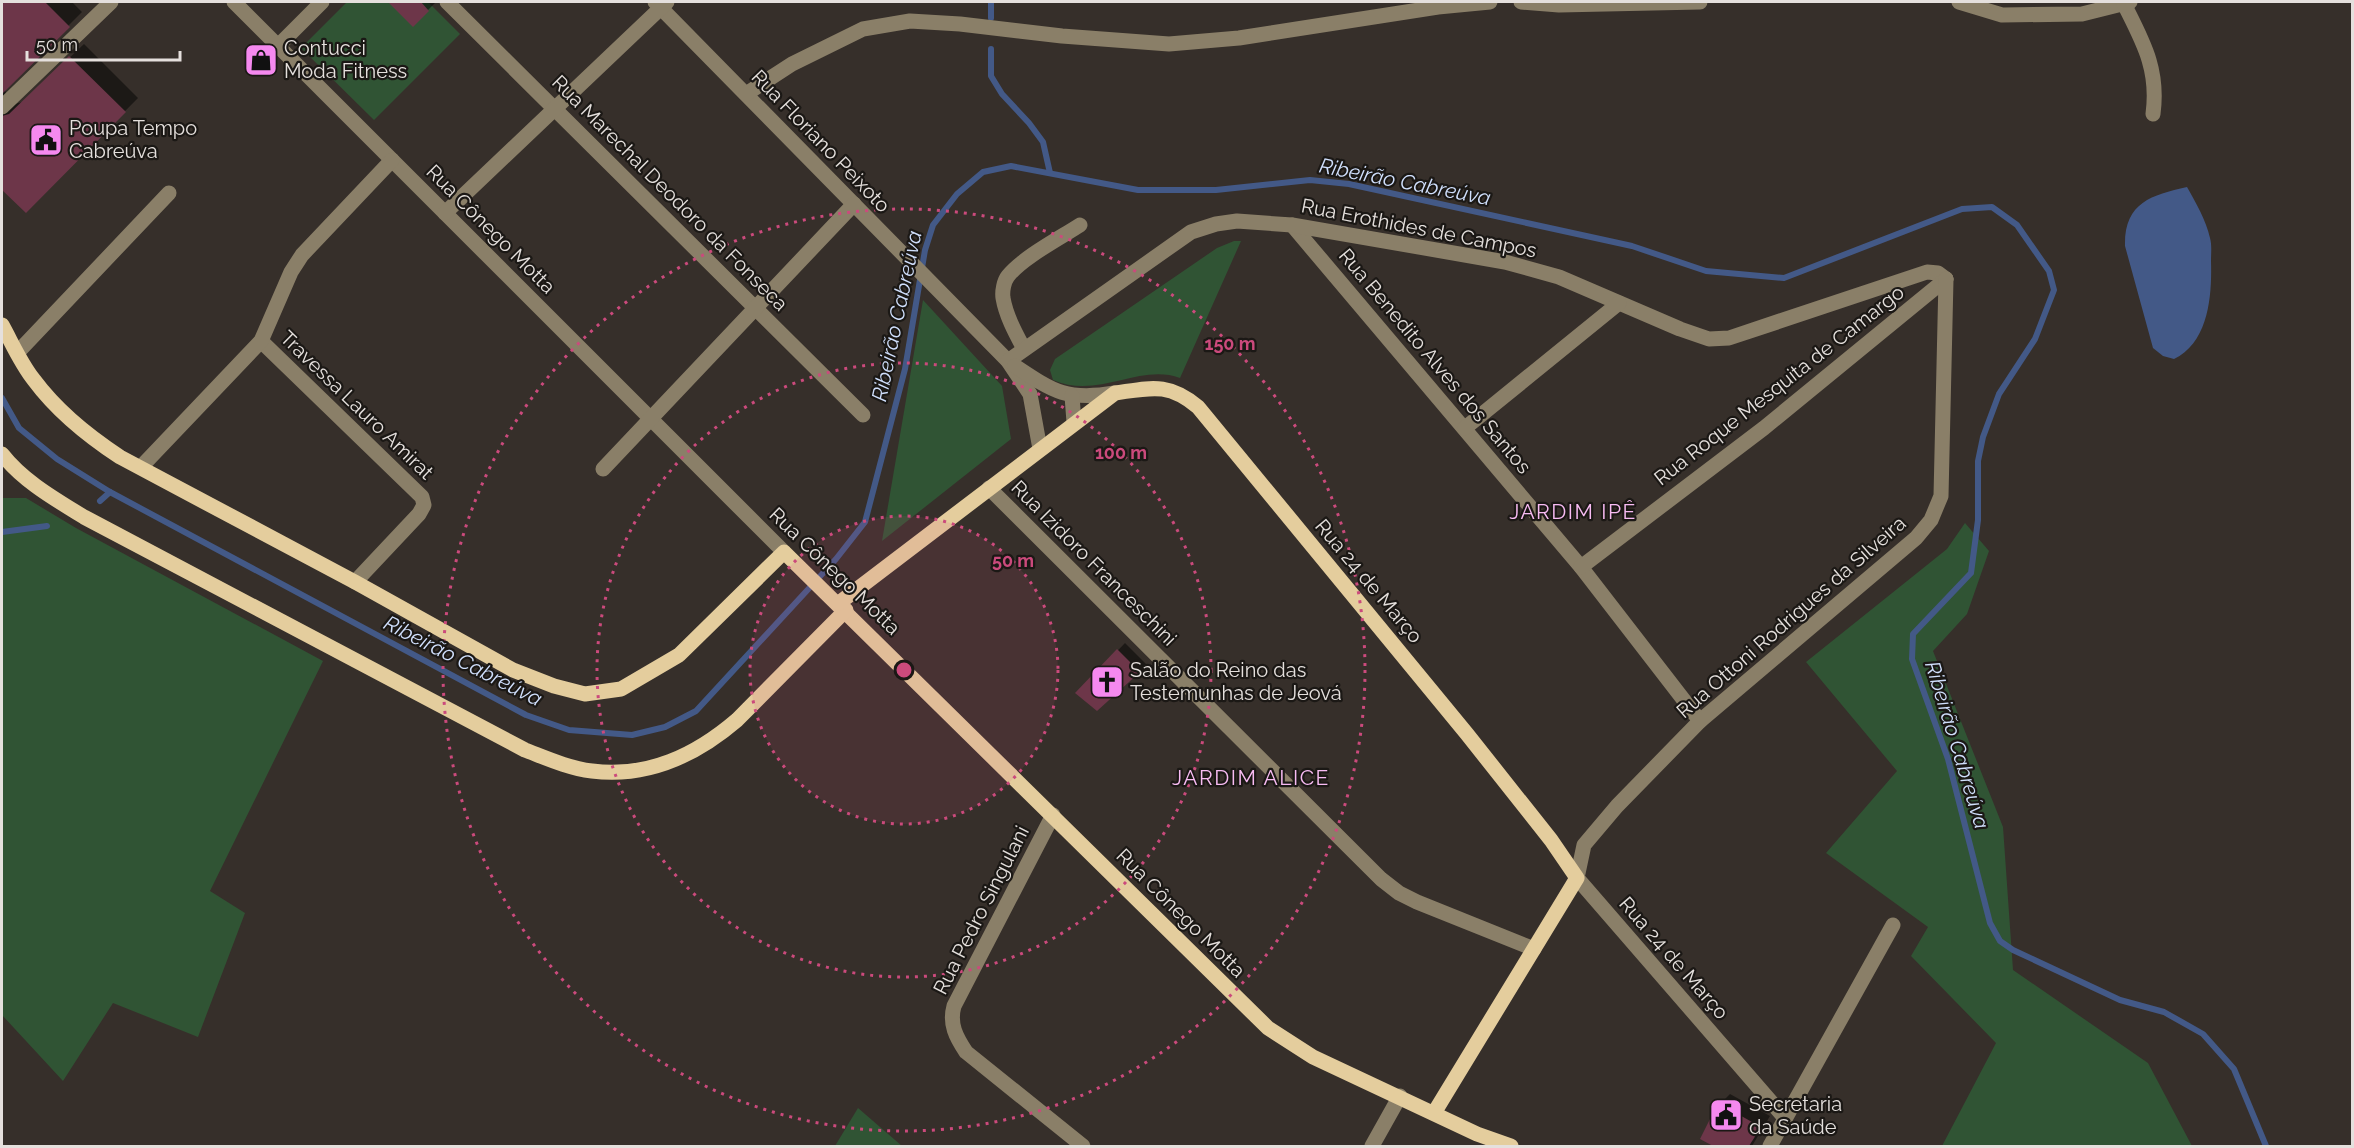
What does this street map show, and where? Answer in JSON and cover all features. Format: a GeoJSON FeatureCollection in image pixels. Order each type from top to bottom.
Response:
{"type":"FeatureCollection","features":[{"type":"Feature","properties":{"kind":"main road"},"geometry":{"type":"LineString","coordinates":[[2,325],[33,379],[70,419],[103,446],[513,670],[554,686],[585,694],[621,689],[679,655],[784,552]]}},
{"type":"Feature","properties":{"kind":"main road","name":"Rua 24 de Março"},"geometry":{"type":"LineString","coordinates":[[3,459],[38,488],[84,518],[525,750],[562,764],[592,771],[625,771],[655,767],[689,755],[737,720],[838,602],[1115,393],[1149,388],[1172,390],[1185,396],[1198,407],[1467,734],[1551,840],[1577,878]]}},
{"type":"Feature","properties":{"kind":"main road","name":"Rua Cônego Motta"},"geometry":{"type":"LineString","coordinates":[[784,552],[838,602],[1268,1028],[1313,1057],[1477,1134],[1511,1146]]}},
{"type":"Feature","properties":{"kind":"main road"},"geometry":{"type":"LineString","coordinates":[[1434,1113],[1577,878]]}},
{"type":"Feature","properties":{"kind":"street"},"geometry":{"type":"LineString","coordinates":[[2,107],[111,2]]}},
{"type":"Feature","properties":{"kind":"street","name":"Rua Cônego Motta"},"geometry":{"type":"LineString","coordinates":[[234,2],[784,552]]}},
{"type":"Feature","properties":{"kind":"street"},"geometry":{"type":"LineString","coordinates":[[278,46],[322,2]]}},
{"type":"Feature","properties":{"kind":"street","name":"Rua Marechal Deodoro da Fonseca"},"geometry":{"type":"LineString","coordinates":[[447,2],[863,415]]}},
{"type":"Feature","properties":{"kind":"street"},"geometry":{"type":"LineString","coordinates":[[746,94],[792,64],[863,29],[910,21],[1169,44],[1239,38],[1438,7],[1490,2]]}},
{"type":"Feature","properties":{"kind":"street"},"geometry":{"type":"LineString","coordinates":[[1521,2],[1560,5],[1700,2]]}},
{"type":"Feature","properties":{"kind":"street"},"geometry":{"type":"LineString","coordinates":[[1959,2],[2001,15],[2082,14],[2127,2],[2153,70],[2156,93],[2153,114]]}},
{"type":"Feature","properties":{"kind":"street"},"geometry":{"type":"LineString","coordinates":[[445,213],[661,3]]}},
{"type":"Feature","properties":{"kind":"street","name":"Rua Floriano Peixoto"},"geometry":{"type":"LineString","coordinates":[[661,3],[746,94],[1008,361]]}},
{"type":"Feature","properties":{"kind":"street"},"geometry":{"type":"LineString","coordinates":[[141,467],[261,340],[291,272],[302,255],[392,160]]}},
{"type":"Feature","properties":{"kind":"street"},"geometry":{"type":"LineString","coordinates":[[18,352],[169,193]]}},
{"type":"Feature","properties":{"kind":"street"},"geometry":{"type":"LineString","coordinates":[[603,469],[854,204]]}},
{"type":"Feature","properties":{"kind":"street","name":"Rua Erothides de Campos"},"geometry":{"type":"LineString","coordinates":[[1008,361],[1191,232],[1216,224],[1237,221],[1292,225],[1505,262],[1559,277],[1709,339],[1729,338],[1927,272],[1938,273],[1946,279]]}},
{"type":"Feature","properties":{"kind":"street"},"geometry":{"type":"LineString","coordinates":[[1024,350],[1014,330],[1003,297],[1004,284],[1008,276],[1032,256],[1080,225]]}},
{"type":"Feature","properties":{"kind":"street","name":"Rua Benedito Alves dos Santos"},"geometry":{"type":"LineString","coordinates":[[1292,225],[1581,567],[1700,721]]}},
{"type":"Feature","properties":{"kind":"street","name":"Rua Roque Mesquita de Camargo"},"geometry":{"type":"LineString","coordinates":[[1581,567],[1764,428],[1946,279]]}},
{"type":"Feature","properties":{"kind":"street","name":"Rua Ottoni Rodrigues da Silveira"},"geometry":{"type":"LineString","coordinates":[[1577,878],[1584,845],[1617,806],[1700,721],[1916,538],[1931,520],[1941,496],[1946,279]]}},
{"type":"Feature","properties":{"kind":"street"},"geometry":{"type":"LineString","coordinates":[[1465,428],[1619,303]]}},
{"type":"Feature","properties":{"kind":"street","name":"Travessa Lauro Amirat"},"geometry":{"type":"LineString","coordinates":[[261,340],[422,497],[424,505],[419,514],[355,582]]}},
{"type":"Feature","properties":{"kind":"street"},"geometry":{"type":"LineString","coordinates":[[1008,361],[1049,388],[1072,396],[1115,393]]}},
{"type":"Feature","properties":{"kind":"street"},"geometry":{"type":"LineString","coordinates":[[1008,361],[1030,394],[1040,449]]}},
{"type":"Feature","properties":{"kind":"street"},"geometry":{"type":"LineString","coordinates":[[1072,396],[1074,422]]}},
{"type":"Feature","properties":{"kind":"street","name":"Rua Izidoro Franceschini"},"geometry":{"type":"LineString","coordinates":[[989,488],[1381,879],[1399,893],[1417,902],[1533,950]]}},
{"type":"Feature","properties":{"kind":"street","name":"Rua Pedro Singulani"},"geometry":{"type":"LineString","coordinates":[[1053,815],[954,1006],[951,1017],[958,1039],[966,1052],[1083,1146]]}},
{"type":"Feature","properties":{"kind":"street","name":"Rua 24 de Março"},"geometry":{"type":"LineString","coordinates":[[1577,878],[1785,1118]]}},
{"type":"Feature","properties":{"kind":"street"},"geometry":{"type":"LineString","coordinates":[[1770,1146],[1893,925]]}},
{"type":"Feature","properties":{"kind":"street"},"geometry":{"type":"LineString","coordinates":[[1371,1146],[1400,1096]]}},
{"type":"Feature","properties":{"kind":"green space"},"geometry":{"type":"Polygon","coordinates":[[[347,2],[428,2],[460,34],[374,120],[301,48],[347,2]]]}},
{"type":"Feature","properties":{"kind":"green space"},"geometry":{"type":"Polygon","coordinates":[[[1234,241],[1241,241],[1180,378],[1149,375],[1086,386],[1070,385],[1053,380],[1050,370],[1055,359],[1217,248],[1234,241]]]}},
{"type":"Feature","properties":{"kind":"green space"},"geometry":{"type":"Polygon","coordinates":[[[923,300],[1002,386],[1011,439],[882,541],[923,300]]]}},
{"type":"Feature","properties":{"kind":"green space"},"geometry":{"type":"Polygon","coordinates":[[[2,498],[26,498],[76,528],[323,661],[210,891],[245,913],[198,1037],[113,1003],[63,1081],[2,1015],[2,498]]]}},
{"type":"Feature","properties":{"kind":"green space"},"geometry":{"type":"Polygon","coordinates":[[[1965,523],[1989,551],[1967,614],[1933,651],[2003,827],[2013,970],[2148,1063],[2192,1146],[1942,1146],[1996,1043],[1911,956],[1928,927],[1826,853],[1897,771],[1806,662],[1947,549],[1965,523]]]}},
{"type":"Feature","properties":{"kind":"green space"},"geometry":{"type":"Polygon","coordinates":[[[858,1108],[902,1146],[835,1146],[858,1108]]]}},
{"type":"Feature","properties":{"kind":"water"},"geometry":{"type":"Polygon","coordinates":[[[2187,187],[2203,218],[2210,238],[2211,288],[2206,316],[2195,341],[2174,359],[2163,356],[2153,348],[2125,246],[2126,231],[2129,220],[2142,203],[2187,187]]]}},
{"type":"Feature","properties":{"kind":"building"},"geometry":{"type":"Polygon","coordinates":[[[2,2],[45,2],[70,27],[2,94],[2,2]]]}},
{"type":"Feature","properties":{"kind":"building"},"geometry":{"type":"Polygon","coordinates":[[[388,2],[421,2],[429,11],[413,27],[388,2]]]}},
{"type":"Feature","properties":{"kind":"building"},"geometry":{"type":"Polygon","coordinates":[[[69,56],[126,112],[26,213],[2,190],[2,116],[9,114],[69,56]]]}},
{"type":"Feature","properties":{"kind":"building","name":"Salão do Reino das Testemunhas de Jeová"},"geometry":{"type":"Polygon","coordinates":[[[1117,649],[1140,672],[1097,711],[1075,693],[1117,649]]]}},
{"type":"Feature","properties":{"kind":"building","name":"Secretaria da Saúde"},"geometry":{"type":"Polygon","coordinates":[[[1718,1103],[1761,1127],[1749,1146],[1713,1146],[1700,1139],[1718,1103]]]}},
{"type":"Feature","properties":{"kind":"waterway"},"geometry":{"type":"LineString","coordinates":[[991,2],[991,18]]}},
{"type":"Feature","properties":{"kind":"waterway"},"geometry":{"type":"LineString","coordinates":[[991,49],[991,76],[1002,94],[1043,142],[1050,173]]}},
{"type":"Feature","properties":{"kind":"waterway","name":"Ribeirão Cabreúva"},"geometry":{"type":"LineString","coordinates":[[2,398],[19,428],[57,459],[110,492],[526,715],[569,730],[632,735],[665,727],[696,711],[836,559],[865,522],[905,369],[925,250],[933,225],[957,194],[983,172],[1011,166],[1138,190],[1216,190],[1310,180],[1349,184],[1632,246],[1706,271],[1784,278],[1962,209],[1992,207],[2017,225],[2049,271],[2054,290],[2035,339],[1999,394],[1983,437],[1978,461],[1978,520],[1971,573],[1913,634],[1912,659],[1948,759],[1990,923],[2000,941],[2013,950],[2120,1000],[2164,1012],[2203,1034],[2234,1069],[2266,1146]]}},
{"type":"Feature","properties":{"kind":"waterway"},"geometry":{"type":"LineString","coordinates":[[100,501],[110,492]]}},
{"type":"Feature","properties":{"kind":"waterway"},"geometry":{"type":"LineString","coordinates":[[2,532],[47,526]]}},
{"type":"Feature","properties":{"kind":"place","name":"Contucci Moda Fitness"},"geometry":{"type":"Point","coordinates":[261,60]}},
{"type":"Feature","properties":{"kind":"place","name":"Poupa Tempo Cabreúva"},"geometry":{"type":"Point","coordinates":[46,140]}},
{"type":"Feature","properties":{"kind":"place","name":"Salão do Reino das Testemunhas de Jeová"},"geometry":{"type":"Point","coordinates":[1107,682]}},
{"type":"Feature","properties":{"kind":"place","name":"Secretaria da Saúde"},"geometry":{"type":"Point","coordinates":[1726,1115]}},
{"type":"Feature","properties":{"kind":"district","name":"JARDIM IPÊ"},"geometry":{"type":"Point","coordinates":[1573,512]}},
{"type":"Feature","properties":{"kind":"district","name":"JARDIM ALICE"},"geometry":{"type":"Point","coordinates":[1251,778]}}]}
